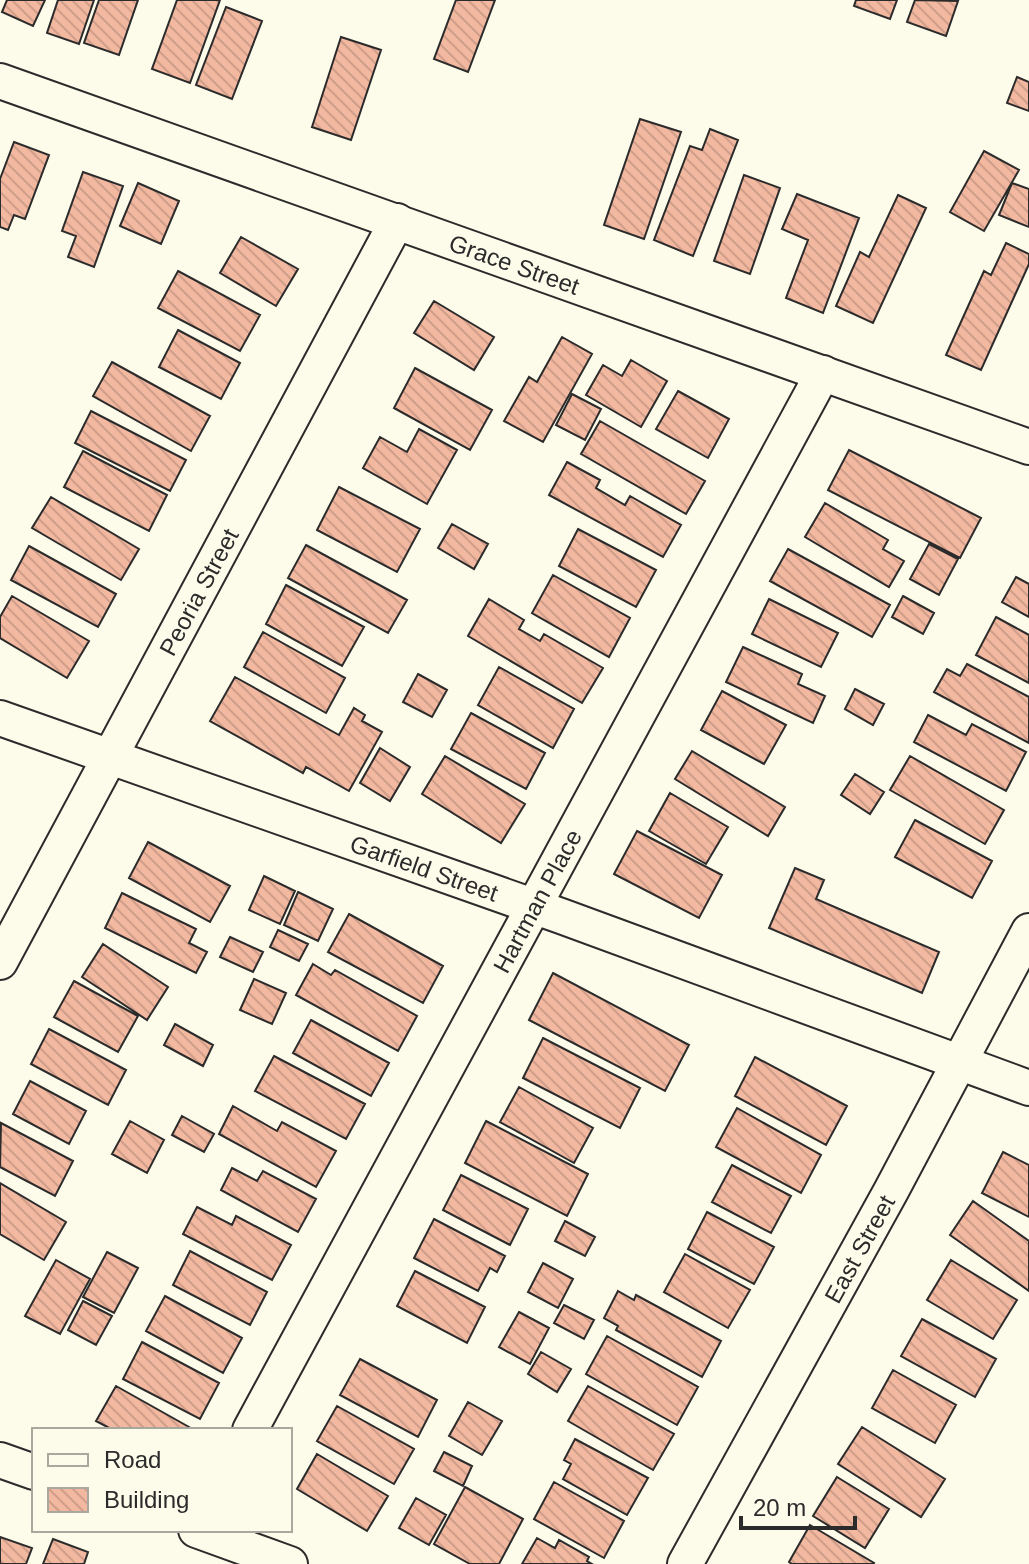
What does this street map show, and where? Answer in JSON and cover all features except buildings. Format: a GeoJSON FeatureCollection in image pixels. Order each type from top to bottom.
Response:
{"type":"FeatureCollection","features":[{"type":"Feature","properties":{"kind":"street","name":"Grace Street"},"geometry":{"type":"LineString","coordinates":[[0,81],[1029,447]]}},
{"type":"Feature","properties":{"kind":"street","name":"Peoria Street"},"geometry":{"type":"LineString","coordinates":[[0,962],[397,221]]}},
{"type":"Feature","properties":{"kind":"street","name":"Hartman Place"},"geometry":{"type":"LineString","coordinates":[[251,1428],[823,373]]}},
{"type":"Feature","properties":{"kind":"street","name":"Garfield Street"},"geometry":{"type":"LineString","coordinates":[[0,718],[533,906],[1029,1088]]}},
{"type":"Feature","properties":{"kind":"street","name":"East Street"},"geometry":{"type":"LineString","coordinates":[[685,1564],[891,1191],[1029,931]]}},
{"type":"Feature","properties":{"kind":"street"},"geometry":{"type":"LineString","coordinates":[[0,1460],[32,1471]]}},
{"type":"Feature","properties":{"kind":"street"},"geometry":{"type":"LineString","coordinates":[[202,1532],[290,1564]]}}]}
